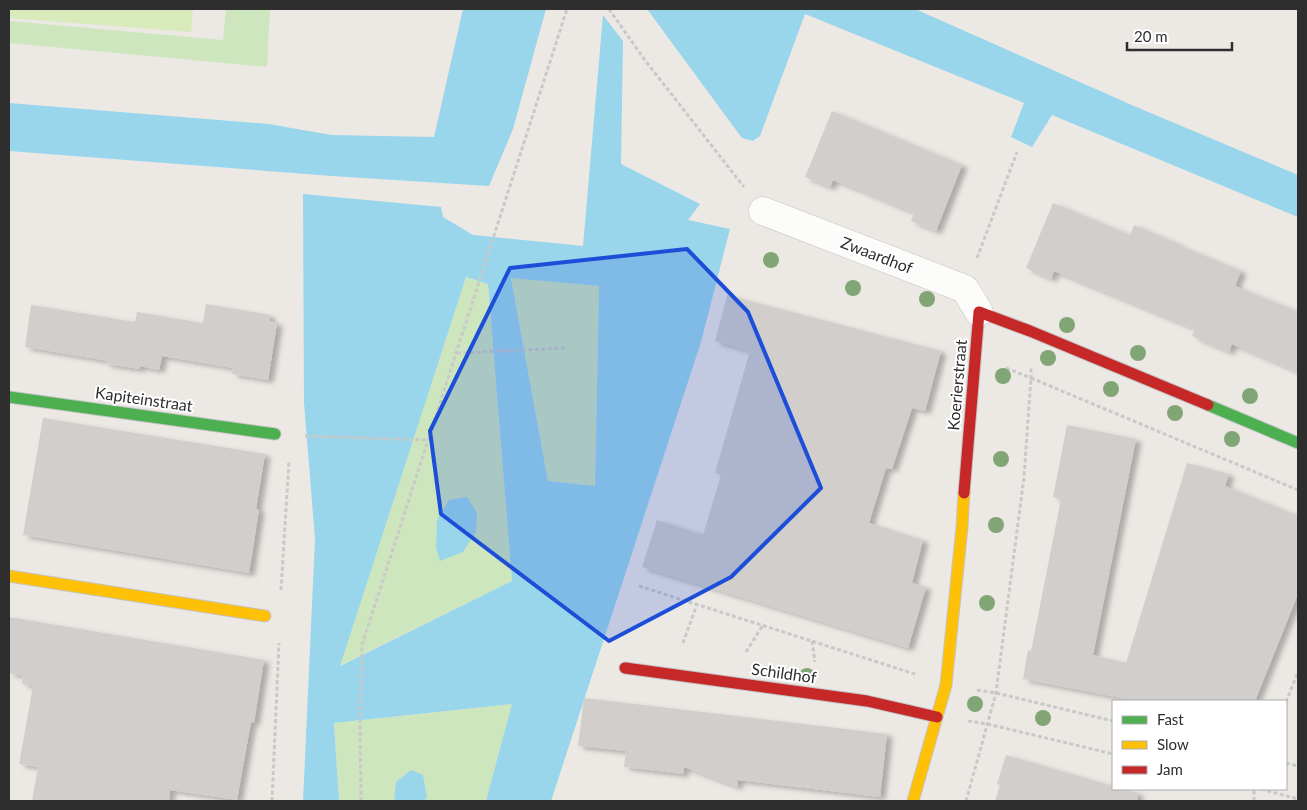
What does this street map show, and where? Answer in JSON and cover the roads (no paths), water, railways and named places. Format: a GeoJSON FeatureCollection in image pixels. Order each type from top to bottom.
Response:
{"type":"FeatureCollection","features":[{"type":"Feature","properties":{"kind":"street","name":"Zwaardhof"},"geometry":{"type":"LineString","coordinates":[[763,211],[965,289],[979,312]]}},
{"type":"Feature","properties":{"kind":"street"},"geometry":{"type":"LineString","coordinates":[[979,312],[1030,331],[1298,443]]}},
{"type":"Feature","properties":{"kind":"street","name":"Koerierstraat"},"geometry":{"type":"LineString","coordinates":[[913,801],[946,684],[962,527],[979,312]]}},
{"type":"Feature","properties":{"kind":"street","name":"Kapiteinstraat"},"geometry":{"type":"LineString","coordinates":[[9,397],[276,434]]}},
{"type":"Feature","properties":{"kind":"street"},"geometry":{"type":"LineString","coordinates":[[9,576],[265,616]]}},
{"type":"Feature","properties":{"kind":"street","name":"Schildhof"},"geometry":{"type":"LineString","coordinates":[[625,668],[867,701],[937,717]]}},
{"type":"Feature","properties":{"kind":"water"},"geometry":{"type":"Polygon","coordinates":[[[463,9],[546,9],[513,129],[489,186],[9,151],[9,103],[269,124],[331,135],[434,137],[463,9]]]}},
{"type":"Feature","properties":{"kind":"water"},"geometry":{"type":"Polygon","coordinates":[[[647,9],[915,9],[1134,106],[1298,175],[1298,217],[1052,115],[1032,147],[1011,137],[1024,103],[805,14],[760,136],[753,141],[742,138],[647,9]]]}},
{"type":"Feature","properties":{"kind":"water"},"geometry":{"type":"Polygon","coordinates":[[[603,15],[623,41],[621,164],[700,204],[688,220],[730,229],[701,342],[551,801],[486,801],[512,704],[334,723],[339,801],[303,801],[315,539],[304,403],[303,194],[441,207],[443,217],[473,235],[583,246],[603,15]],[[466,277],[340,666],[512,581],[488,284],[466,277]],[[511,278],[548,481],[595,486],[599,286],[511,278]]]}},
{"type":"Feature","properties":{"kind":"water"},"geometry":{"type":"Polygon","coordinates":[[[467,497],[477,513],[476,532],[463,552],[440,561],[436,548],[437,520],[449,500],[467,497]]]}},
{"type":"Feature","properties":{"kind":"water"},"geometry":{"type":"Polygon","coordinates":[[[411,770],[423,775],[427,797],[424,801],[394,801],[396,782],[411,770]]]}}]}
